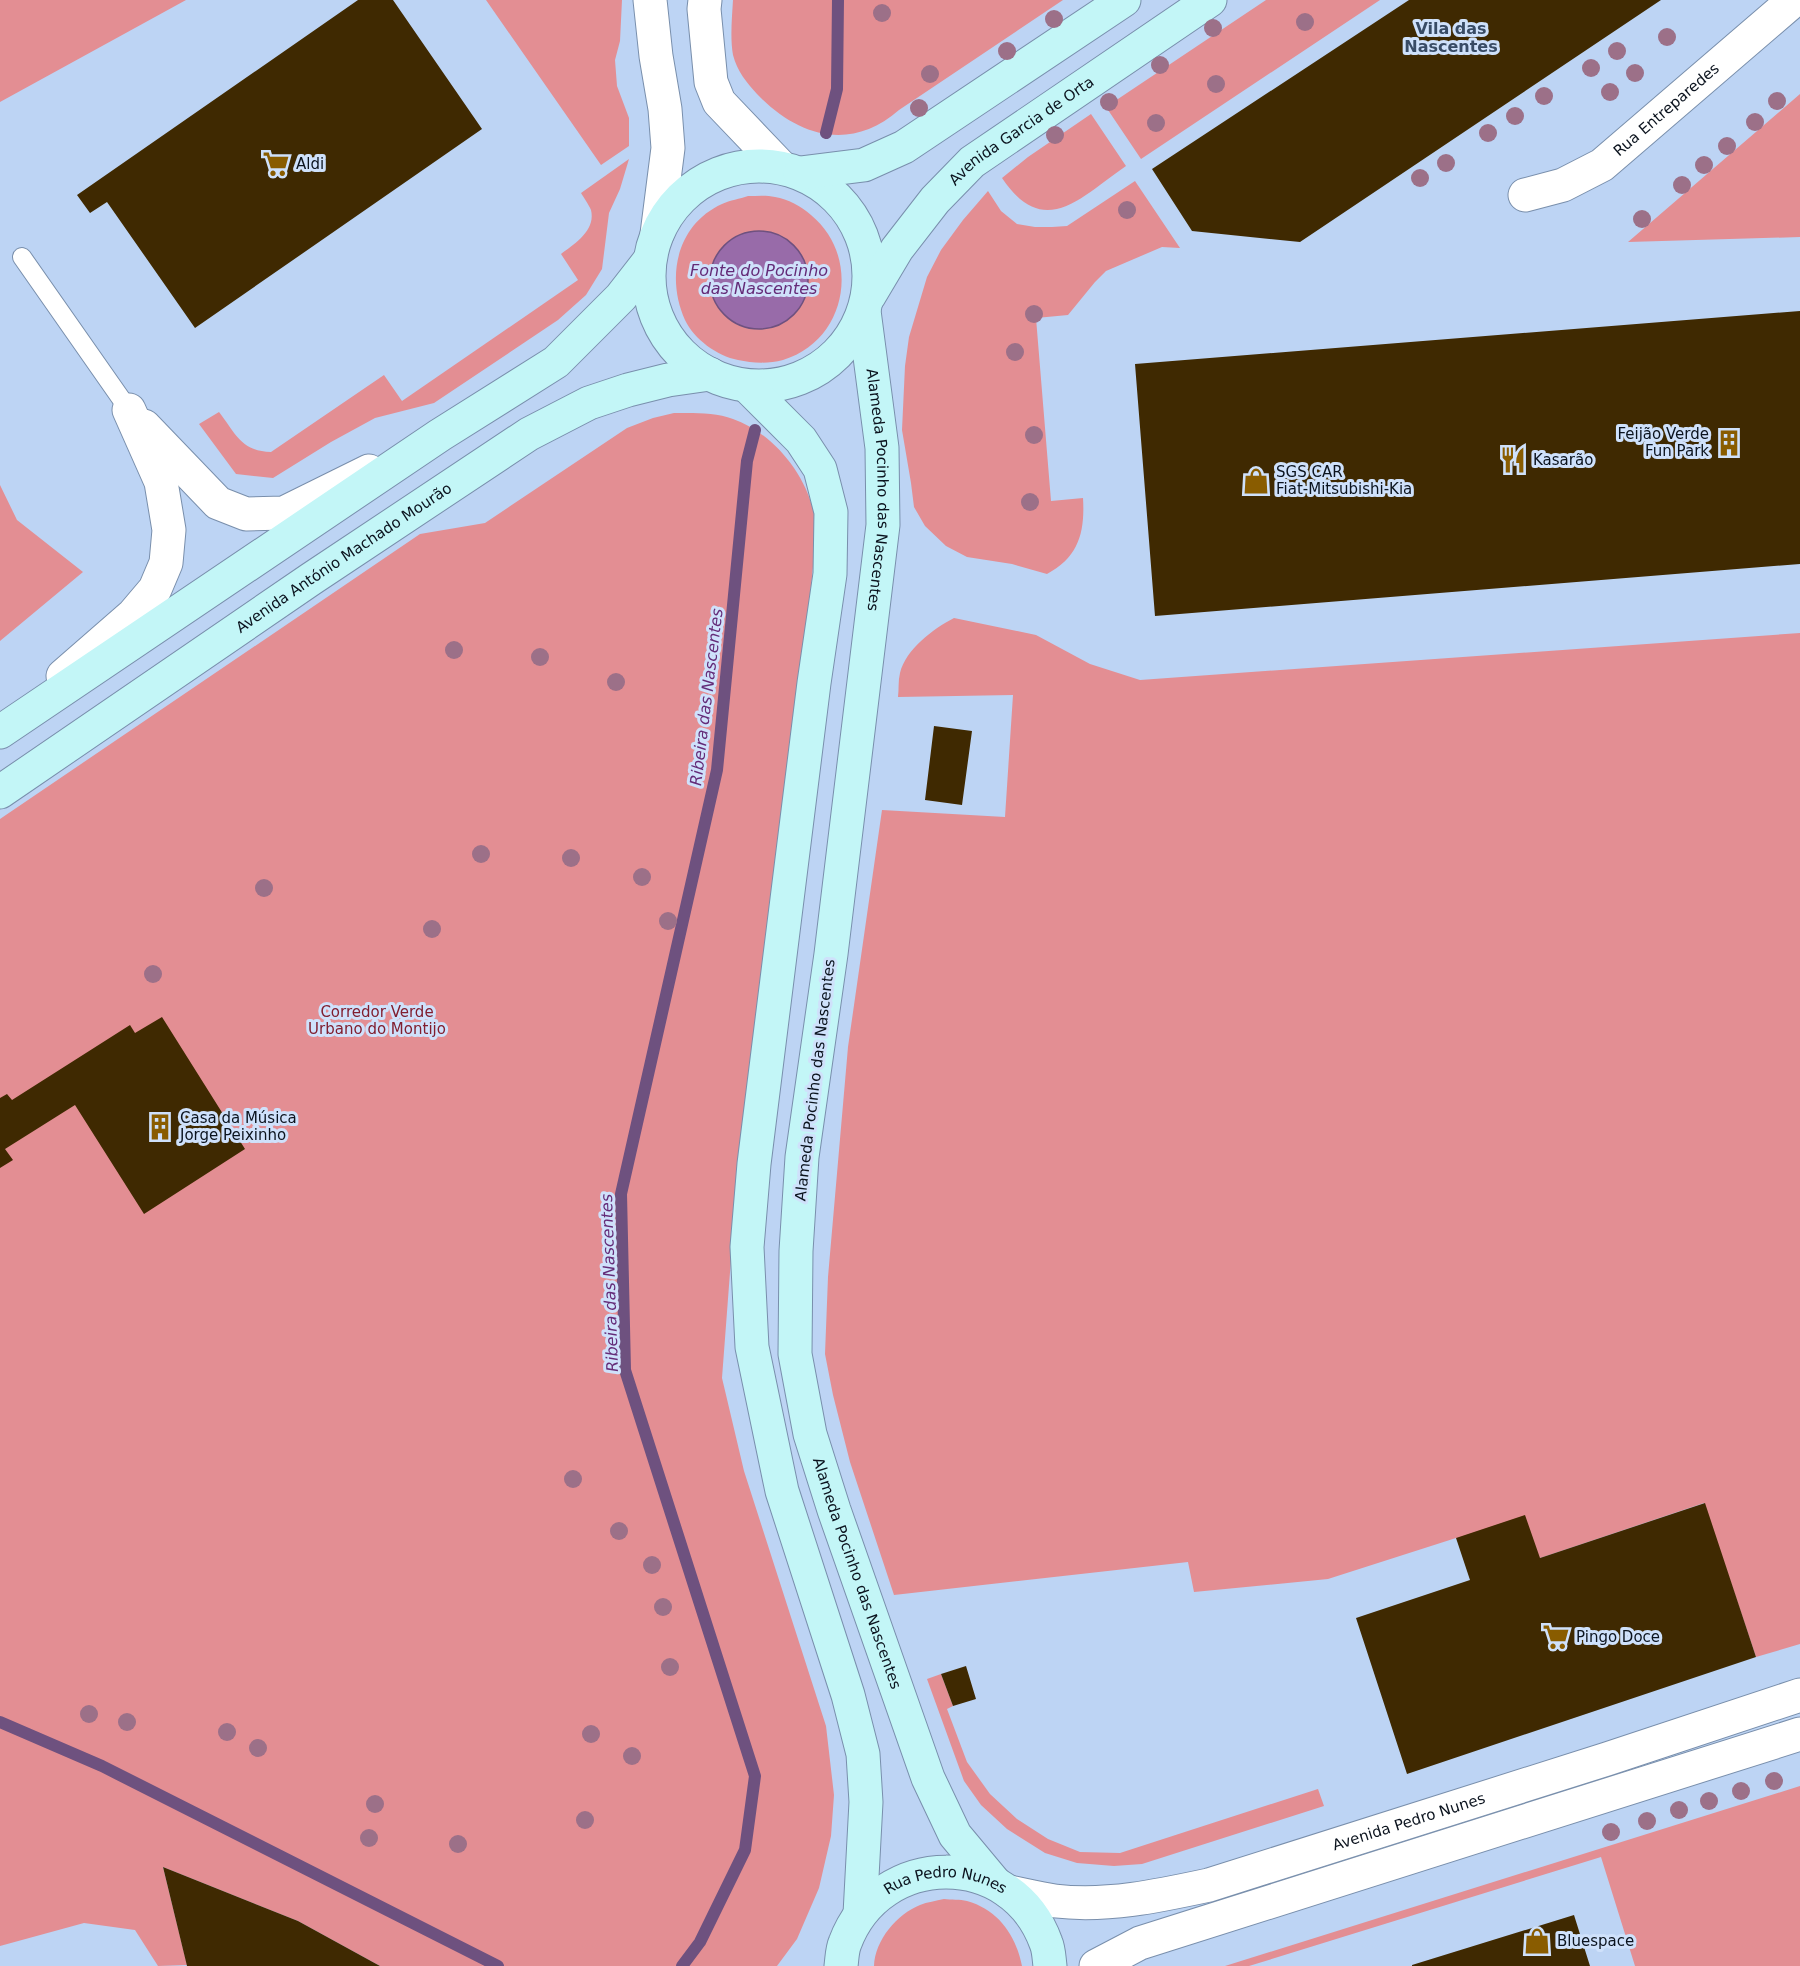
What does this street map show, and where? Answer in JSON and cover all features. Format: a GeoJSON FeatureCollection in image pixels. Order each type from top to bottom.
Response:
{"type":"FeatureCollection","features":[{"type":"Feature","properties":{"kind":"main road"},"geometry":{"type":"LineString","coordinates":[[0,732],[440,435],[556,362],[621,297],[653,248],[677,202],[707,179],[742,166],[790,170],[864,165],[904,147],[1124,0]]}},
{"type":"Feature","properties":{"kind":"main road","name":"Avenida Garcia de Orta"},"geometry":{"type":"LineString","coordinates":[[747,386],[777,385],[805,376],[831,360],[850,338],[897,249],[934,200],[972,162],[1210,0]]}},
{"type":"Feature","properties":{"kind":"main road"},"geometry":{"type":"LineString","coordinates":[[790,170],[826,187],[848,210],[863,236],[870,266],[866,304]]}},
{"type":"Feature","properties":{"kind":"main road"},"geometry":{"type":"LineString","coordinates":[[653,248],[650,301],[665,337],[689,362],[716,378],[747,386],[801,440],[820,470],[831,512],[830,573],[814,683],[757,1140],[747,1246],[752,1347],[782,1491],[848,1695],[863,1754],[866,1802],[860,1914]]}},
{"type":"Feature","properties":{"kind":"main road","name":"Alameda Pocinho das Nascentes"},"geometry":{"type":"LineString","coordinates":[[866,304],[882,448],[883,525],[831,954],[802,1157],[796,1251],[795,1354],[810,1434],[834,1510],[928,1778],[955,1835],[1002,1888]]}},
{"type":"Feature","properties":{"kind":"main road","name":"Avenida António Machado Mourão"},"geometry":{"type":"LineString","coordinates":[[0,792],[311,579],[529,434],[598,400],[628,390],[668,380],[710,374]]}},
{"type":"Feature","properties":{"kind":"main road","name":"Rua Pedro Nunes"},"geometry":{"type":"LineString","coordinates":[[837,1959],[860,1914],[881,1893],[907,1878],[937,1871],[967,1873],[1002,1888],[1032,1916],[1047,1944],[1050,1966]]}},
{"type":"Feature","properties":{"kind":"street"},"geometry":{"type":"LineString","coordinates":[[650,0],[668,148],[653,248]]}},
{"type":"Feature","properties":{"kind":"street"},"geometry":{"type":"LineString","coordinates":[[705,0],[711,82],[720,102],[790,170]]}},
{"type":"Feature","properties":{"kind":"street","name":"Rua Entreparedes"},"geometry":{"type":"LineString","coordinates":[[1525,195],[1563,185],[1602,165],[1794,0]]}},
{"type":"Feature","properties":{"kind":"street"},"geometry":{"type":"LineString","coordinates":[[129,410],[218,503],[246,514],[284,513],[440,435]]}},
{"type":"Feature","properties":{"kind":"street"},"geometry":{"type":"LineString","coordinates":[[0,732],[133,615],[155,589],[166,563],[169,530],[161,482],[129,410]]}},
{"type":"Feature","properties":{"kind":"street","name":"Avenida Pedro Nunes"},"geometry":{"type":"LineString","coordinates":[[1002,1888],[1056,1901],[1092,1902],[1148,1898],[1209,1885],[1800,1695]]}},
{"type":"Feature","properties":{"kind":"street"},"geometry":{"type":"LineString","coordinates":[[1096,1966],[1140,1943],[1800,1734]]}},
{"type":"Feature","properties":{"kind":"lane"},"geometry":{"type":"LineString","coordinates":[[22,257],[129,410]]}},
{"type":"Feature","properties":{"kind":"green space"},"geometry":{"type":"Polygon","coordinates":[[[0,0],[186,0],[0,102],[0,0]]]}},
{"type":"Feature","properties":{"kind":"green space"},"geometry":{"type":"Polygon","coordinates":[[[486,0],[622,0],[620,41],[615,60],[617,86],[629,118],[629,146],[601,165],[486,0]]]}},
{"type":"Feature","properties":{"kind":"green space"},"geometry":{"type":"Polygon","coordinates":[[[733,0],[1063,0],[881,123],[844,135],[825,134],[790,121],[773,109],[750,86],[733,55],[731,35],[733,0]]]}},
{"type":"Feature","properties":{"kind":"green space"},"geometry":{"type":"Polygon","coordinates":[[[1266,0],[1380,0],[1141,159],[1106,107],[1266,0]]]}},
{"type":"Feature","properties":{"kind":"green space"},"geometry":{"type":"Polygon","coordinates":[[[1800,94],[1800,237],[1628,242],[1800,94]]]}},
{"type":"Feature","properties":{"kind":"green space"},"geometry":{"type":"Polygon","coordinates":[[[1091,114],[1126,166],[1094,190],[1063,207],[1048,210],[1033,207],[1018,197],[1002,178],[1028,157],[1091,114]]]}},
{"type":"Feature","properties":{"kind":"green space"},"geometry":{"type":"Polygon","coordinates":[[[629,159],[620,189],[609,213],[602,269],[586,295],[558,320],[434,403],[375,418],[273,478],[236,474],[199,424],[219,412],[246,445],[271,452],[384,375],[402,401],[578,280],[561,254],[583,236],[592,218],[591,210],[581,193],[629,159]]]}},
{"type":"Feature","properties":{"kind":"green space"},"geometry":{"type":"Polygon","coordinates":[[[1135,181],[1180,248],[1162,247],[1106,271],[1068,315],[1036,318],[1051,501],[1083,498],[1083,522],[1078,542],[1066,560],[1047,574],[1012,564],[967,557],[946,546],[925,526],[914,507],[902,430],[905,366],[909,337],[927,277],[941,250],[988,191],[1001,211],[1017,224],[1035,227],[1067,226],[1135,181]]]}},
{"type":"Feature","properties":{"kind":"green space"},"geometry":{"type":"Polygon","coordinates":[[[748,196],[769,196],[794,203],[811,215],[827,233],[837,253],[841,274],[840,296],[833,317],[822,335],[805,350],[783,360],[760,363],[743,361],[714,351],[694,334],[679,304],[676,270],[685,239],[706,213],[725,203],[748,196]]]}},
{"type":"Feature","properties":{"kind":"green space","name":"Corredor Verde Urbano do Montijo"},"geometry":{"type":"Polygon","coordinates":[[[674,413],[719,415],[749,426],[764,436],[790,462],[800,477],[808,494],[816,528],[812,578],[737,1180],[722,1378],[744,1471],[826,1726],[834,1795],[831,1836],[819,1888],[797,1939],[777,1966],[380,1966],[298,1921],[163,1867],[187,1965],[158,1966],[135,1930],[84,1923],[0,1946],[0,819],[420,534],[485,523],[627,428],[674,413]]]}},
{"type":"Feature","properties":{"kind":"green space"},"geometry":{"type":"Polygon","coordinates":[[[0,485],[17,520],[83,572],[0,641],[0,485]]]}},
{"type":"Feature","properties":{"kind":"green space"},"geometry":{"type":"Polygon","coordinates":[[[954,618],[1036,635],[1090,664],[1140,680],[1800,633],[1800,1644],[1756,1657],[1704,1503],[1540,1558],[1456,1538],[1328,1579],[1194,1592],[1188,1562],[894,1595],[850,1462],[833,1395],[825,1354],[828,1277],[848,1047],[882,810],[1005,817],[1013,695],[898,697],[900,673],[908,656],[929,634],[954,618]]]}},
{"type":"Feature","properties":{"kind":"green space"},"geometry":{"type":"Polygon","coordinates":[[[941,1674],[953,1706],[947,1709],[967,1762],[990,1794],[1017,1819],[1048,1839],[1080,1852],[1120,1853],[1318,1789],[1324,1806],[1142,1864],[1114,1866],[1077,1863],[1045,1853],[1007,1829],[981,1805],[964,1781],[927,1679],[941,1674]]]}},
{"type":"Feature","properties":{"kind":"green space"},"geometry":{"type":"Polygon","coordinates":[[[1800,1786],[1800,1966],[1635,1966],[1601,1857],[1249,1966],[1225,1966],[1800,1786]]]}},
{"type":"Feature","properties":{"kind":"green space"},"geometry":{"type":"Polygon","coordinates":[[[944,1899],[967,1901],[978,1905],[997,1918],[1015,1944],[1022,1966],[874,1966],[878,1947],[896,1921],[911,1909],[944,1899]]]}},
{"type":"Feature","properties":{"kind":"water","name":"Fonte do Pocinho das Nascentes"},"geometry":{"type":"Polygon","coordinates":[[[759,231],[778,235],[794,245],[804,261],[808,280],[804,299],[794,315],[778,325],[759,329],[740,325],[724,315],[714,299],[710,280],[714,261],[724,245],[740,235],[759,231]]]}},
{"type":"Feature","properties":{"kind":"building","name":"Aldi"},"geometry":{"type":"Polygon","coordinates":[[[358,0],[393,0],[482,129],[195,328],[107,202],[90,213],[77,195],[358,0]]]}},
{"type":"Feature","properties":{"kind":"building"},"geometry":{"type":"Polygon","coordinates":[[[1409,0],[1661,0],[1300,242],[1192,231],[1152,169],[1409,0]]]}},
{"type":"Feature","properties":{"kind":"building"},"geometry":{"type":"Polygon","coordinates":[[[1800,311],[1800,564],[1155,616],[1135,364],[1800,311]]]}},
{"type":"Feature","properties":{"kind":"building"},"geometry":{"type":"Polygon","coordinates":[[[934,726],[972,731],[962,805],[925,800],[934,726]]]}},
{"type":"Feature","properties":{"kind":"building","name":"Casa da Música Jorge Peixinho"},"geometry":{"type":"Polygon","coordinates":[[[162,1017],[245,1149],[144,1214],[75,1105],[5,1149],[13,1160],[0,1168],[0,1098],[7,1094],[12,1100],[130,1025],[135,1033],[162,1017]]]}},
{"type":"Feature","properties":{"kind":"building","name":"Pingo Doce"},"geometry":{"type":"Polygon","coordinates":[[[1705,1503],[1756,1657],[1407,1774],[1356,1618],[1470,1580],[1456,1538],[1525,1515],[1540,1558],[1705,1503]]]}},
{"type":"Feature","properties":{"kind":"building"},"geometry":{"type":"Polygon","coordinates":[[[966,1666],[976,1699],[953,1706],[941,1674],[966,1666]]]}},
{"type":"Feature","properties":{"kind":"building"},"geometry":{"type":"Polygon","coordinates":[[[163,1867],[298,1921],[380,1966],[187,1966],[163,1867]]]}},
{"type":"Feature","properties":{"kind":"building","name":"Bluespace"},"geometry":{"type":"Polygon","coordinates":[[[1574,1915],[1590,1966],[1412,1966],[1412,1965],[1574,1915]]]}},
{"type":"Feature","properties":{"kind":"waterway","name":"Ribeira das Nascentes"},"geometry":{"type":"LineString","coordinates":[[826,133],[837,89],[838,0]]}},
{"type":"Feature","properties":{"kind":"waterway","name":"Ribeira das Nascentes"},"geometry":{"type":"LineString","coordinates":[[682,1966],[700,1942],[745,1850],[755,1776],[625,1370],[621,1194],[717,770],[747,461],[755,430]]}},
{"type":"Feature","properties":{"kind":"waterway"},"geometry":{"type":"LineString","coordinates":[[0,1722],[102,1766],[498,1966]]}},
{"type":"Feature","properties":{"kind":"place","name":"Aldi"},"geometry":{"type":"Point","coordinates":[276,164]}},
{"type":"Feature","properties":{"kind":"place","name":"Feijão Verde Fun Park"},"geometry":{"type":"Point","coordinates":[1729,443]}},
{"type":"Feature","properties":{"kind":"place","name":"Kasarão"},"geometry":{"type":"Point","coordinates":[1513,460]}},
{"type":"Feature","properties":{"kind":"place","name":"SGS CAR Fiat-Mitsubishi-Kia"},"geometry":{"type":"Point","coordinates":[1256,481]}},
{"type":"Feature","properties":{"kind":"place","name":"Casa da Música Jorge Peixinho"},"geometry":{"type":"Point","coordinates":[160,1127]}},
{"type":"Feature","properties":{"kind":"place","name":"Pingo Doce"},"geometry":{"type":"Point","coordinates":[1556,1637]}},
{"type":"Feature","properties":{"kind":"place","name":"Bluespace"},"geometry":{"type":"Point","coordinates":[1537,1941]}},
{"type":"Feature","properties":{"kind":"district","name":"Vila das Nascentes"},"geometry":{"type":"Point","coordinates":[1451,37]}}]}
